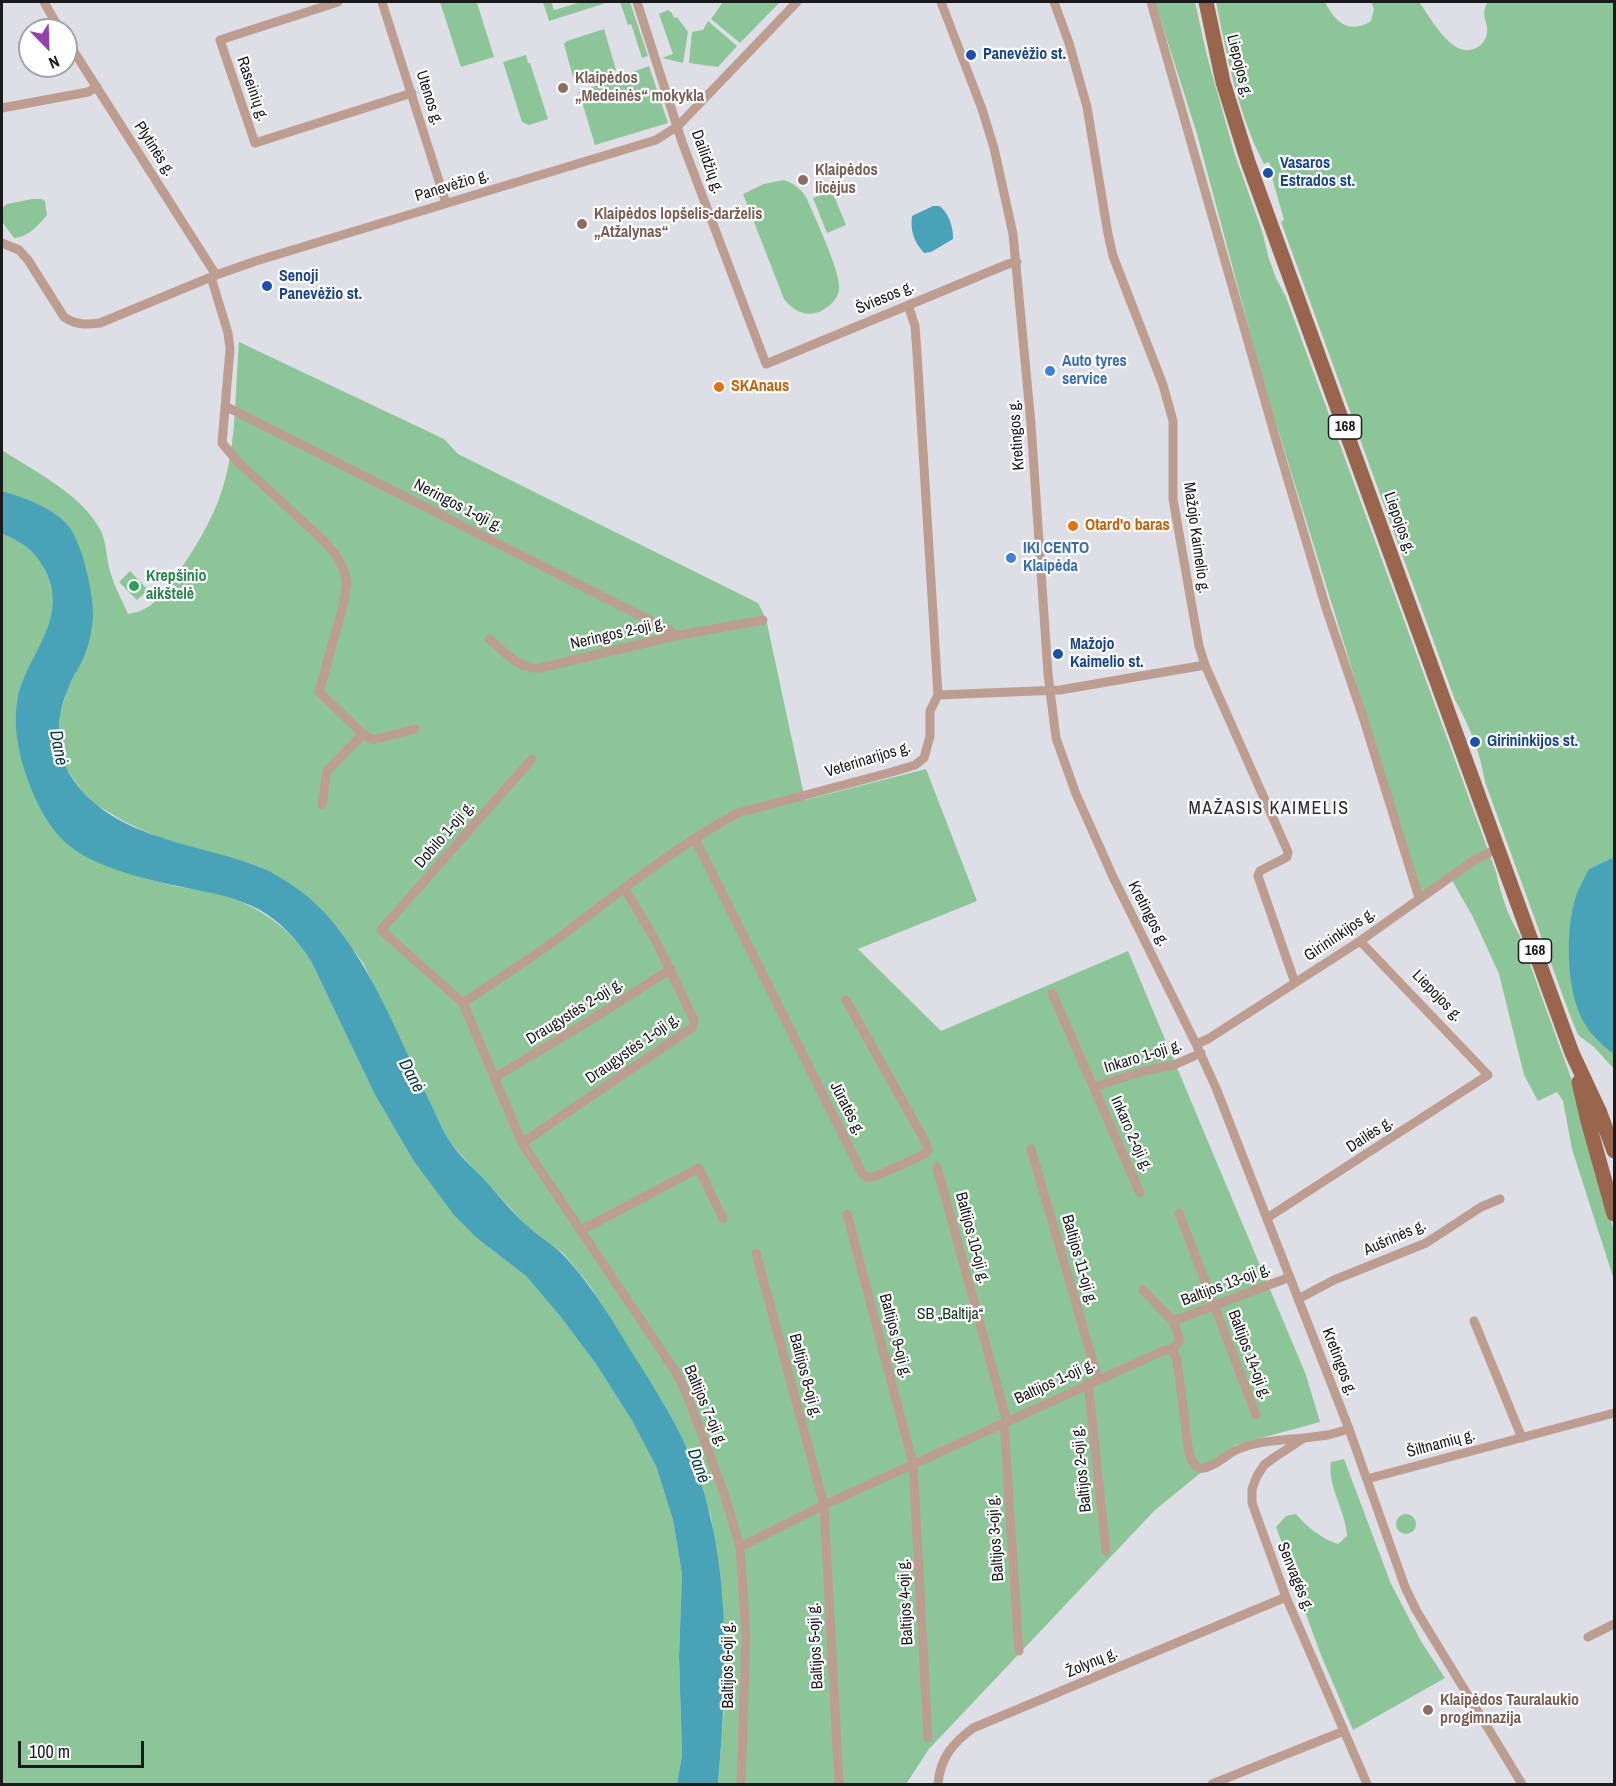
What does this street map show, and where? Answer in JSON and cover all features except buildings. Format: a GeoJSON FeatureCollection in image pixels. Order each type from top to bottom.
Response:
{"type":"FeatureCollection","features":[{"type":"Feature","properties":{"kind":"main road","name":"Liepojos g."},"geometry":{"type":"LineString","coordinates":[[1206,2],[1223,82],[1248,162],[1572,1053],[1600,1113],[1614,1151]]}},
{"type":"Feature","properties":{"kind":"main road","name":"Liepojos g."},"geometry":{"type":"LineString","coordinates":[[1572,1053],[1588,1121],[1613,1206]]}},
{"type":"Feature","properties":{"kind":"street"},"geometry":{"type":"LineString","coordinates":[[44,2],[53,18]]}},
{"type":"Feature","properties":{"kind":"street","name":"Raseinių g."},"geometry":{"type":"LineString","coordinates":[[338,2],[220,40],[255,143],[412,93]]}},
{"type":"Feature","properties":{"kind":"street","name":"Utenos g."},"geometry":{"type":"LineString","coordinates":[[381,2],[446,203]]}},
{"type":"Feature","properties":{"kind":"street","name":"Dailidžių g."},"geometry":{"type":"LineString","coordinates":[[637,2],[678,126],[766,364]]}},
{"type":"Feature","properties":{"kind":"street","name":"Panevėžio g."},"geometry":{"type":"LineString","coordinates":[[2,243],[19,250],[28,260],[64,317],[71,322],[85,325],[100,323],[213,276],[657,140],[678,126],[797,2]]}},
{"type":"Feature","properties":{"kind":"street","name":"Kretingos g."},"geometry":{"type":"LineString","coordinates":[[940,2],[977,93],[994,148],[1011,223],[1017,262],[1031,424],[1049,690],[1056,738],[1076,794],[1113,877],[1201,1053],[1349,1429],[1405,1587],[1416,1610],[1522,1785]]}},
{"type":"Feature","properties":{"kind":"street","name":"Mažojo Kaimelio g."},"geometry":{"type":"LineString","coordinates":[[1054,2],[1072,53],[1087,107],[1113,256],[1163,385],[1173,421],[1173,499],[1192,616],[1205,665],[1287,852],[1287,857],[1260,871],[1258,876],[1295,983]]}},
{"type":"Feature","properties":{"kind":"street"},"geometry":{"type":"LineString","coordinates":[[1151,2],[1306,542],[1419,898]]}},
{"type":"Feature","properties":{"kind":"street","name":"Plytinės g."},"geometry":{"type":"LineString","coordinates":[[78,58],[213,276],[230,349],[222,443],[237,461],[322,539],[336,555],[344,570],[347,583],[343,606],[319,692],[363,734]]}},
{"type":"Feature","properties":{"kind":"street"},"geometry":{"type":"LineString","coordinates":[[2,108],[88,93],[97,87]]}},
{"type":"Feature","properties":{"kind":"street","name":"Šviesos g."},"geometry":{"type":"LineString","coordinates":[[766,364],[1017,262]]}},
{"type":"Feature","properties":{"kind":"street","name":"Veterinarijos g."},"geometry":{"type":"LineString","coordinates":[[463,1003],[562,936],[695,839],[738,813],[915,765],[924,758],[930,736],[930,711],[938,695],[915,326],[908,305]]}},
{"type":"Feature","properties":{"kind":"street","name":"Neringos 1-oji g."},"geometry":{"type":"LineString","coordinates":[[225,405],[671,631],[675,636]]}},
{"type":"Feature","properties":{"kind":"street","name":"Neringos 2-oji g."},"geometry":{"type":"LineString","coordinates":[[489,639],[529,669],[675,636],[763,620]]}},
{"type":"Feature","properties":{"kind":"street"},"geometry":{"type":"LineString","coordinates":[[938,695],[1049,690],[1205,665]]}},
{"type":"Feature","properties":{"kind":"street"},"geometry":{"type":"LineString","coordinates":[[322,805],[327,771],[363,734],[373,740],[416,729]]}},
{"type":"Feature","properties":{"kind":"street","name":"Dobilo 1-oji g."},"geometry":{"type":"LineString","coordinates":[[463,1003],[381,930],[532,759]]}},
{"type":"Feature","properties":{"kind":"street","name":"Jūratės g."},"geometry":{"type":"LineString","coordinates":[[695,839],[862,1173],[866,1177],[874,1177],[928,1151],[926,1143],[846,1000]]}},
{"type":"Feature","properties":{"kind":"street","name":"Girininkijos g."},"geometry":{"type":"LineString","coordinates":[[1196,1044],[1208,1039],[1360,941],[1473,861],[1498,848]]}},
{"type":"Feature","properties":{"kind":"street","name":"Draugystės 1-oji g."},"geometry":{"type":"LineString","coordinates":[[522,1143],[693,1027],[694,1020],[671,969],[625,889]]}},
{"type":"Feature","properties":{"kind":"street","name":"Liepojos g."},"geometry":{"type":"LineString","coordinates":[[1360,941],[1488,1075]]}},
{"type":"Feature","properties":{"kind":"street","name":"Draugystės 2-oji g."},"geometry":{"type":"LineString","coordinates":[[494,1078],[671,969]]}},
{"type":"Feature","properties":{"kind":"street","name":"Inkaro 2-oji g."},"geometry":{"type":"LineString","coordinates":[[1052,993],[1140,1193]]}},
{"type":"Feature","properties":{"kind":"street","name":"Baltijos 7-oji g."},"geometry":{"type":"LineString","coordinates":[[463,1003],[522,1143],[682,1385],[724,1492],[740,1546]]}},
{"type":"Feature","properties":{"kind":"street","name":"Inkaro 1-oji g."},"geometry":{"type":"LineString","coordinates":[[1094,1087],[1151,1069],[1173,1065],[1201,1053]]}},
{"type":"Feature","properties":{"kind":"street","name":"Dailės g."},"geometry":{"type":"LineString","coordinates":[[1267,1218],[1488,1075]]}},
{"type":"Feature","properties":{"kind":"street","name":"Baltijos 11-oji g."},"geometry":{"type":"LineString","coordinates":[[1032,1149],[1098,1379]]}},
{"type":"Feature","properties":{"kind":"street","name":"Baltijos 10-oji g."},"geometry":{"type":"LineString","coordinates":[[937,1167],[1005,1422]]}},
{"type":"Feature","properties":{"kind":"street"},"geometry":{"type":"LineString","coordinates":[[580,1231],[699,1168],[723,1219]]}},
{"type":"Feature","properties":{"kind":"street","name":"Aušrinės g."},"geometry":{"type":"LineString","coordinates":[[1298,1299],[1334,1280],[1426,1244],[1481,1207],[1500,1199]]}},
{"type":"Feature","properties":{"kind":"street","name":"Baltijos 14-oji g."},"geometry":{"type":"LineString","coordinates":[[1179,1213],[1256,1415]]}},
{"type":"Feature","properties":{"kind":"street","name":"Baltijos 9-oji g."},"geometry":{"type":"LineString","coordinates":[[847,1214],[913,1464]]}},
{"type":"Feature","properties":{"kind":"street","name":"Baltijos 8-oji g."},"geometry":{"type":"LineString","coordinates":[[756,1253],[824,1505]]}},
{"type":"Feature","properties":{"kind":"street","name":"Baltijos 13-oji g."},"geometry":{"type":"LineString","coordinates":[[1173,1321],[1290,1277]]}},
{"type":"Feature","properties":{"kind":"street","name":"Baltijos 13-oji g."},"geometry":{"type":"LineString","coordinates":[[1143,1290],[1173,1321],[1180,1340],[1172,1350]]}},
{"type":"Feature","properties":{"kind":"street"},"geometry":{"type":"LineString","coordinates":[[1474,1321],[1522,1438]]}},
{"type":"Feature","properties":{"kind":"street"},"geometry":{"type":"LineString","coordinates":[[1172,1350],[1177,1360],[1189,1453],[1194,1465],[1200,1468],[1208,1467],[1236,1450],[1252,1444],[1304,1438]]}},
{"type":"Feature","properties":{"kind":"street","name":"Baltijos 1-oji g."},"geometry":{"type":"LineString","coordinates":[[740,1546],[1088,1383],[1158,1352],[1172,1350]]}},
{"type":"Feature","properties":{"kind":"street","name":"Baltijos 2-oji g."},"geometry":{"type":"LineString","coordinates":[[1088,1383],[1106,1551]]}},
{"type":"Feature","properties":{"kind":"street","name":"Šiltnamių g."},"geometry":{"type":"LineString","coordinates":[[1367,1479],[1614,1413]]}},
{"type":"Feature","properties":{"kind":"street","name":"Baltijos 3-oji g."},"geometry":{"type":"LineString","coordinates":[[1005,1422],[1018,1651]]}},
{"type":"Feature","properties":{"kind":"street","name":"Senvagės g."},"geometry":{"type":"LineString","coordinates":[[1349,1429],[1304,1438],[1264,1465],[1252,1489],[1252,1503],[1254,1514],[1287,1597],[1367,1785]]}},
{"type":"Feature","properties":{"kind":"street","name":"Baltijos 4-oji g."},"geometry":{"type":"LineString","coordinates":[[913,1464],[928,1738]]}},
{"type":"Feature","properties":{"kind":"street","name":"Baltijos 5-oji g."},"geometry":{"type":"LineString","coordinates":[[824,1505],[839,1785]]}},
{"type":"Feature","properties":{"kind":"street","name":"Baltijos 6-oji g."},"geometry":{"type":"LineString","coordinates":[[740,1546],[746,1635],[741,1785]]}},
{"type":"Feature","properties":{"kind":"street","name":"Žolynų g."},"geometry":{"type":"LineString","coordinates":[[938,1785],[939,1772],[949,1749],[973,1728],[1287,1597]]}},
{"type":"Feature","properties":{"kind":"street"},"geometry":{"type":"LineString","coordinates":[[1588,1637],[1614,1624]]}},
{"type":"Feature","properties":{"kind":"street"},"geometry":{"type":"LineString","coordinates":[[1212,1785],[1344,1731]]}},
{"type":"Feature","properties":{"kind":"green space"},"geometry":{"type":"Polygon","coordinates":[[[440,2],[482,2],[477,3],[494,57],[461,67],[440,2]]]}},
{"type":"Feature","properties":{"kind":"green space"},"geometry":{"type":"Polygon","coordinates":[[[543,2],[551,2],[554,10],[581,2],[609,2],[549,21],[543,2]]]}},
{"type":"Feature","properties":{"kind":"green space"},"geometry":{"type":"Polygon","coordinates":[[[620,2],[630,2],[648,56],[642,58],[631,24],[628,25],[620,2]]]}},
{"type":"Feature","properties":{"kind":"green space"},"geometry":{"type":"Polygon","coordinates":[[[723,2],[780,2],[740,43],[711,19],[723,2]]]}},
{"type":"Feature","properties":{"kind":"green space"},"geometry":{"type":"Polygon","coordinates":[[[1155,2],[1195,2],[1207,56],[1234,152],[1263,234],[1268,256],[1286,297],[1496,872],[1505,904],[1519,934],[1571,1078],[1614,1231],[1614,1280],[1572,1149],[1563,1101],[1557,1092],[1538,1101],[1524,1075],[1499,974],[1473,917],[1449,875],[1421,893],[1263,381],[1197,134],[1155,2]]]}},
{"type":"Feature","properties":{"kind":"green space"},"geometry":{"type":"Polygon","coordinates":[[[1216,2],[1325,2],[1338,20],[1356,27],[1371,21],[1374,9],[1371,2],[1419,2],[1443,36],[1459,48],[1467,50],[1478,47],[1486,38],[1484,11],[1488,2],[1614,2],[1614,857],[1589,869],[1573,906],[1593,1036],[1614,1054],[1614,1069],[1594,1047],[1578,1035],[1568,1010],[1485,782],[1474,740],[1455,700],[1281,222],[1284,220],[1269,162],[1264,164],[1240,105],[1216,2]]]}},
{"type":"Feature","properties":{"kind":"green space"},"geometry":{"type":"Polygon","coordinates":[[[668,10],[674,18],[677,17],[688,32],[683,63],[662,58],[673,54],[659,14],[668,10]]]}},
{"type":"Feature","properties":{"kind":"green space"},"geometry":{"type":"Polygon","coordinates":[[[708,21],[737,46],[718,67],[689,63],[692,32],[703,30],[708,21]]]}},
{"type":"Feature","properties":{"kind":"green space"},"geometry":{"type":"Polygon","coordinates":[[[604,29],[616,70],[579,84],[573,77],[564,44],[604,29]]]}},
{"type":"Feature","properties":{"kind":"green space"},"geometry":{"type":"Polygon","coordinates":[[[526,55],[548,119],[529,125],[522,122],[503,62],[526,55]]]}},
{"type":"Feature","properties":{"kind":"green space"},"geometry":{"type":"Polygon","coordinates":[[[649,66],[668,123],[595,145],[579,92],[649,66]]]}},
{"type":"Feature","properties":{"kind":"green space"},"geometry":{"type":"Polygon","coordinates":[[[784,180],[797,187],[807,199],[837,273],[839,291],[836,299],[816,313],[798,311],[784,299],[743,194],[764,184],[784,180]]]}},
{"type":"Feature","properties":{"kind":"green space"},"geometry":{"type":"Polygon","coordinates":[[[832,191],[846,225],[827,233],[813,198],[832,191]]]}},
{"type":"Feature","properties":{"kind":"green space"},"geometry":{"type":"Polygon","coordinates":[[[32,199],[45,201],[47,215],[28,233],[14,238],[3,223],[2,208],[7,204],[32,199]]]}},
{"type":"Feature","properties":{"kind":"green space","name":"SB „Baltija“"},"geometry":{"type":"Polygon","coordinates":[[[239,342],[444,439],[458,454],[758,603],[766,619],[805,800],[926,769],[977,901],[858,949],[941,1031],[1128,951],[1306,1375],[1320,1422],[1235,1445],[1155,1510],[929,1749],[906,1784],[718,1784],[725,1697],[722,1593],[711,1516],[688,1449],[661,1399],[590,1286],[564,1254],[527,1226],[449,1142],[363,963],[340,931],[316,904],[259,866],[160,838],[125,822],[95,804],[82,791],[66,768],[58,737],[60,715],[67,689],[87,650],[68,525],[37,505],[2,491],[2,450],[57,485],[93,518],[101,531],[112,577],[128,614],[144,609],[156,601],[176,576],[203,533],[219,499],[231,452],[239,342]]]}},
{"type":"Feature","properties":{"kind":"green space"},"geometry":{"type":"Polygon","coordinates":[[[2,534],[21,541],[39,558],[49,579],[54,600],[50,626],[25,676],[17,704],[114,868],[166,884],[213,893],[248,905],[272,919],[293,938],[311,961],[374,1093],[413,1160],[478,1239],[526,1276],[560,1316],[596,1364],[631,1419],[656,1466],[673,1520],[682,1574],[679,1657],[682,1755],[677,1784],[2,1784],[2,534]]]}},
{"type":"Feature","properties":{"kind":"green space","name":"Krepšinio aikštelė"},"geometry":{"type":"Polygon","coordinates":[[[130,571],[148,590],[137,600],[119,582],[130,571]]]}},
{"type":"Feature","properties":{"kind":"green space"},"geometry":{"type":"Polygon","coordinates":[[[1344,1459],[1391,1584],[1422,1643],[1445,1678],[1353,1730],[1321,1655],[1276,1527],[1286,1516],[1296,1514],[1315,1532],[1332,1542],[1338,1544],[1347,1536],[1344,1517],[1330,1471],[1331,1462],[1344,1459]]]}},
{"type":"Feature","properties":{"kind":"green space"},"geometry":{"type":"Polygon","coordinates":[[[1406,1514],[1413,1517],[1416,1524],[1413,1531],[1406,1534],[1399,1531],[1396,1524],[1399,1517],[1406,1514]]]}},
{"type":"Feature","properties":{"kind":"water"},"geometry":{"type":"Polygon","coordinates":[[[933,206],[942,208],[948,216],[953,239],[931,252],[924,253],[914,236],[912,216],[933,206]]]}},
{"type":"Feature","properties":{"kind":"water","name":"Danė"},"geometry":{"type":"Polygon","coordinates":[[[2,491],[36,503],[67,524],[78,543],[86,569],[93,607],[91,633],[85,654],[65,696],[59,730],[61,752],[69,773],[85,794],[105,811],[128,824],[178,843],[263,868],[287,882],[316,904],[351,946],[366,971],[451,1144],[517,1216],[560,1252],[577,1271],[595,1294],[668,1411],[686,1446],[701,1484],[712,1525],[719,1568],[725,1656],[718,1784],[677,1784],[682,1755],[679,1657],[682,1574],[673,1520],[656,1466],[631,1419],[596,1364],[526,1276],[478,1239],[454,1215],[413,1160],[374,1093],[311,961],[288,932],[260,910],[232,898],[140,877],[94,861],[61,838],[41,810],[20,755],[16,716],[21,686],[49,622],[53,606],[52,589],[45,570],[32,552],[22,543],[2,534],[2,491]]]}},
{"type":"Feature","properties":{"kind":"water"},"geometry":{"type":"Polygon","coordinates":[[[1614,857],[1614,1054],[1604,1047],[1587,1028],[1576,1004],[1570,977],[1569,934],[1573,907],[1589,869],[1614,857]]]}},
{"type":"Feature","properties":{"kind":"place","name":"Panevėžio st."},"geometry":{"type":"Point","coordinates":[971,55]}},
{"type":"Feature","properties":{"kind":"place","name":"Klaipėdos „Medeinės“ mokykla"},"geometry":{"type":"Point","coordinates":[563,88]}},
{"type":"Feature","properties":{"kind":"place","name":"Vasaros Estrados st."},"geometry":{"type":"Point","coordinates":[1268,173]}},
{"type":"Feature","properties":{"kind":"place","name":"Klaipėdos licėjus"},"geometry":{"type":"Point","coordinates":[803,180]}},
{"type":"Feature","properties":{"kind":"place","name":"Klaipėdos lopšelis-darželis „Atžalynas“"},"geometry":{"type":"Point","coordinates":[582,224]}},
{"type":"Feature","properties":{"kind":"place","name":"Senoji Panevėžio st."},"geometry":{"type":"Point","coordinates":[267,286]}},
{"type":"Feature","properties":{"kind":"place","name":"Auto tyres service"},"geometry":{"type":"Point","coordinates":[1050,371]}},
{"type":"Feature","properties":{"kind":"place","name":"SKAnaus"},"geometry":{"type":"Point","coordinates":[719,387]}},
{"type":"Feature","properties":{"kind":"place","name":"Otard'o baras"},"geometry":{"type":"Point","coordinates":[1073,526]}},
{"type":"Feature","properties":{"kind":"place","name":"IKI CENTO Klaipėda"},"geometry":{"type":"Point","coordinates":[1011,558]}},
{"type":"Feature","properties":{"kind":"place","name":"Krepšinio aikštelė"},"geometry":{"type":"Point","coordinates":[134,586]}},
{"type":"Feature","properties":{"kind":"place","name":"Mažojo Kaimelio st."},"geometry":{"type":"Point","coordinates":[1058,654]}},
{"type":"Feature","properties":{"kind":"place","name":"Girininkijos st."},"geometry":{"type":"Point","coordinates":[1475,742]}},
{"type":"Feature","properties":{"kind":"place","name":"Klaipėdos Tauralaukio progimnazija"},"geometry":{"type":"Point","coordinates":[1428,1710]}},
{"type":"Feature","properties":{"kind":"district","name":"MAŽASIS KAIMELIS"},"geometry":{"type":"Point","coordinates":[1269,809]}}]}
